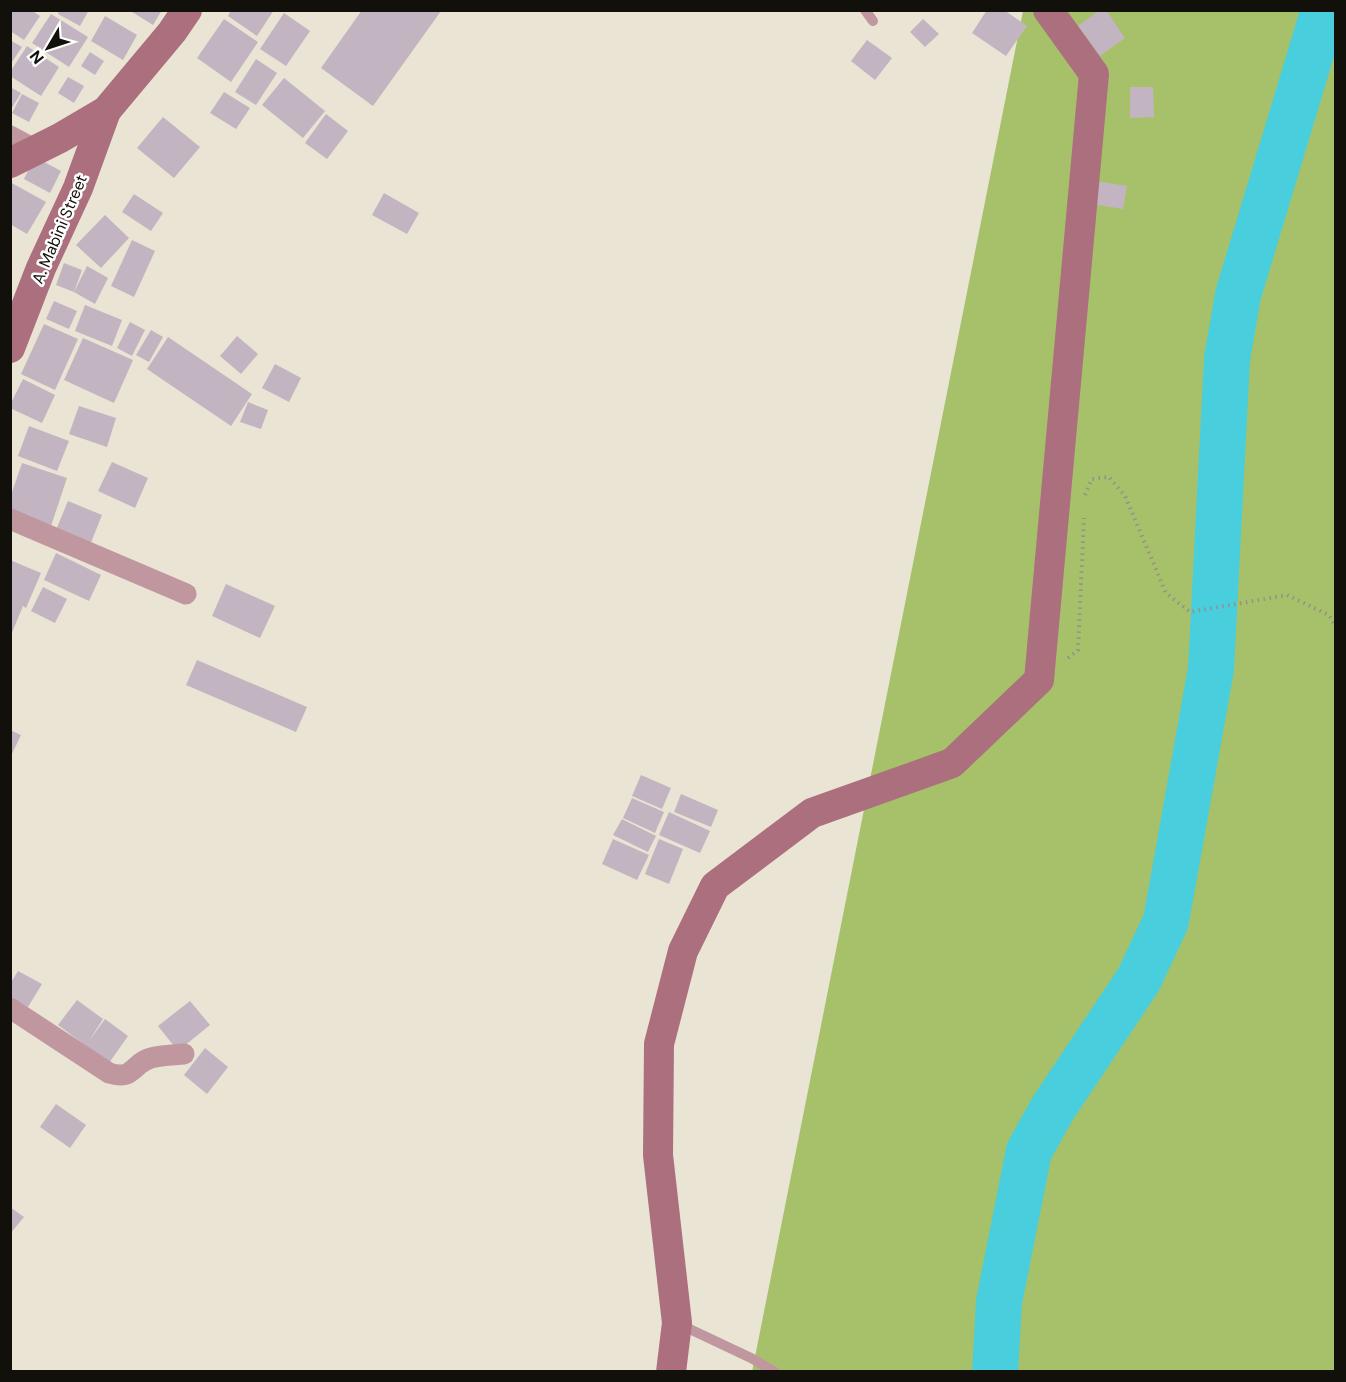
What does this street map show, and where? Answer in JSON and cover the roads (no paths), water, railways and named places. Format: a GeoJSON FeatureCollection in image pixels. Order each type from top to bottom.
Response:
{"type":"FeatureCollection","features":[{"type":"Feature","properties":{"kind":"street"},"geometry":{"type":"LineString","coordinates":[[10,136],[23,156],[60,138],[106,111],[172,32],[187,10]]}},
{"type":"Feature","properties":{"kind":"street"},"geometry":{"type":"LineString","coordinates":[[671,1371],[677,1323],[658,1155],[659,1044],[683,951],[715,886],[812,813],[952,763],[1039,680],[1094,74],[1048,10]]}},
{"type":"Feature","properties":{"kind":"street","name":"A. Mabini Street"},"geometry":{"type":"LineString","coordinates":[[10,348],[41,268],[78,188],[106,111]]}},
{"type":"Feature","properties":{"kind":"street"},"geometry":{"type":"LineString","coordinates":[[10,519],[186,594]]}},
{"type":"Feature","properties":{"kind":"street"},"geometry":{"type":"LineString","coordinates":[[10,1008],[109,1073],[118,1076],[126,1075],[149,1058],[184,1054]]}},
{"type":"Feature","properties":{"kind":"lane"},"geometry":{"type":"LineString","coordinates":[[865,10],[873,21]]}},
{"type":"Feature","properties":{"kind":"lane"},"geometry":{"type":"LineString","coordinates":[[677,1323],[775,1371]]}},
{"type":"Feature","properties":{"kind":"waterway"},"geometry":{"type":"LineString","coordinates":[[995,1372],[999,1302],[1029,1151],[1053,1108],[1139,979],[1166,921],[1211,669],[1227,359],[1238,295],[1324,10]]}}]}
